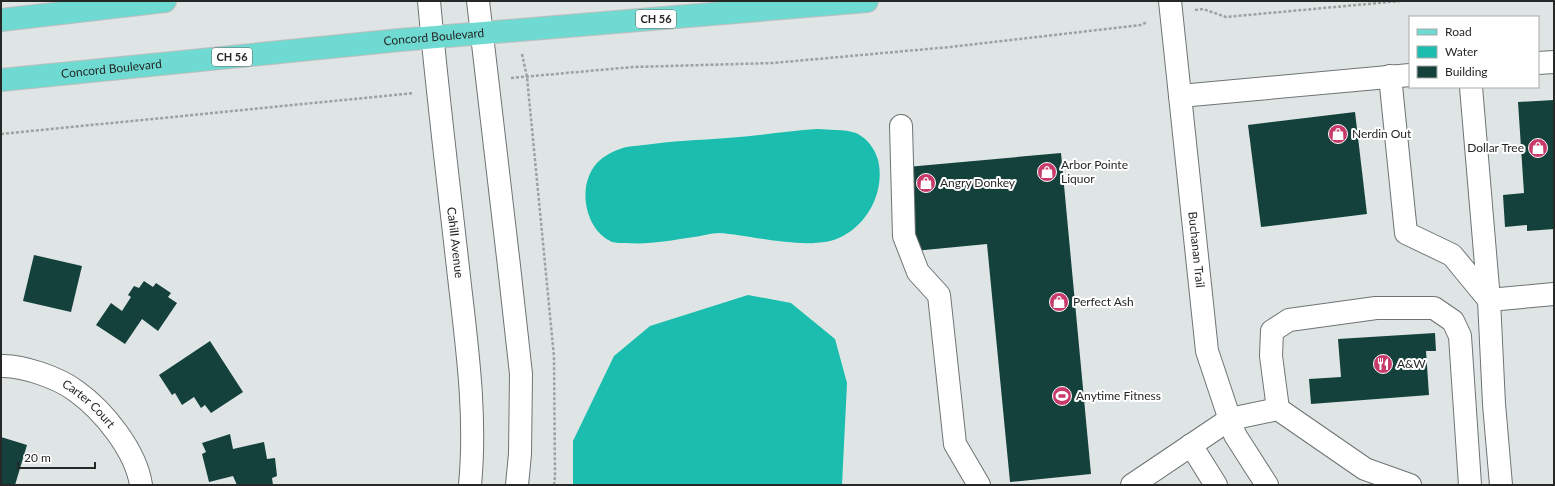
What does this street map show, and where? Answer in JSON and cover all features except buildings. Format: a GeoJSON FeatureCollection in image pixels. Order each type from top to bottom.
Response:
{"type":"FeatureCollection","features":[{"type":"Feature","properties":{"kind":"main road"},"geometry":{"type":"LineString","coordinates":[[1,20],[165,1]]}},
{"type":"Feature","properties":{"kind":"main road","name":"Concord Boulevard"},"geometry":{"type":"LineString","coordinates":[[1,80],[516,30],[867,1]]}},
{"type":"Feature","properties":{"kind":"street","name":"Cahill Avenue"},"geometry":{"type":"LineString","coordinates":[[429,1],[437,88],[470,376],[472,426],[470,485]]}},
{"type":"Feature","properties":{"kind":"street"},"geometry":{"type":"LineString","coordinates":[[478,1],[481,34],[488,78],[520,374],[520,454],[517,485]]}},
{"type":"Feature","properties":{"kind":"street","name":"Buchanan Trail"},"geometry":{"type":"LineString","coordinates":[[1171,7],[1207,351],[1235,435],[1267,485]]}},
{"type":"Feature","properties":{"kind":"street"},"geometry":{"type":"LineString","coordinates":[[1539,63],[1554,62]]}},
{"type":"Feature","properties":{"kind":"street"},"geometry":{"type":"LineString","coordinates":[[1180,96],[1400,76],[1406,233],[1452,255],[1489,300]]}},
{"type":"Feature","properties":{"kind":"street"},"geometry":{"type":"LineString","coordinates":[[1471,88],[1489,300],[1494,404],[1501,485]]}},
{"type":"Feature","properties":{"kind":"street"},"geometry":{"type":"LineString","coordinates":[[901,126],[904,236],[918,272],[939,295],[955,444],[979,485]]}},
{"type":"Feature","properties":{"kind":"street"},"geometry":{"type":"LineString","coordinates":[[1489,300],[1554,294]]}},
{"type":"Feature","properties":{"kind":"street"},"geometry":{"type":"LineString","coordinates":[[1278,409],[1271,356],[1272,331],[1289,320],[1376,308],[1434,308],[1453,321],[1460,336],[1470,485]]}},
{"type":"Feature","properties":{"kind":"street","name":"Carter Court"},"geometry":{"type":"LineString","coordinates":[[1,366],[44,374],[76,390],[102,414],[125,445],[135,462],[141,485]]}},
{"type":"Feature","properties":{"kind":"street"},"geometry":{"type":"LineString","coordinates":[[1132,485],[1230,419],[1278,409],[1364,470],[1410,485]]}},
{"type":"Feature","properties":{"kind":"street"},"geometry":{"type":"LineString","coordinates":[[1191,445],[1216,485]]}},
{"type":"Feature","properties":{"kind":"path"},"geometry":{"type":"LineString","coordinates":[[488,78],[527,77],[633,66],[773,63],[950,47],[1141,25],[1171,7],[1202,9],[1226,17],[1400,1]]}},
{"type":"Feature","properties":{"kind":"path"},"geometry":{"type":"LineString","coordinates":[[516,30],[527,77],[554,357],[554,485]]}},
{"type":"Feature","properties":{"kind":"path"},"geometry":{"type":"LineString","coordinates":[[1,134],[404,95],[437,88]]}},
{"type":"Feature","properties":{"kind":"water"},"geometry":{"type":"Polygon","coordinates":[[[817,129],[842,130],[856,133],[870,144],[878,160],[880,171],[879,182],[873,204],[861,222],[853,230],[843,236],[830,241],[799,243],[782,242],[733,234],[713,233],[697,237],[652,243],[619,243],[612,242],[605,238],[599,233],[590,219],[585,195],[590,173],[597,163],[607,155],[620,149],[665,142],[738,137],[817,129]]]}},
{"type":"Feature","properties":{"kind":"water"},"geometry":{"type":"Polygon","coordinates":[[[748,295],[791,303],[835,339],[847,383],[842,485],[573,485],[573,441],[614,356],[650,326],[748,295]]]}},
{"type":"Feature","properties":{"kind":"place","name":"Nerdin Out"},"geometry":{"type":"Point","coordinates":[1338,134]}},
{"type":"Feature","properties":{"kind":"place","name":"Dollar Tree"},"geometry":{"type":"Point","coordinates":[1538,148]}},
{"type":"Feature","properties":{"kind":"place","name":"Arbor Pointe Liquor"},"geometry":{"type":"Point","coordinates":[1047,172]}},
{"type":"Feature","properties":{"kind":"place","name":"Angry Donkey"},"geometry":{"type":"Point","coordinates":[926,183]}},
{"type":"Feature","properties":{"kind":"place","name":"Perfect Ash"},"geometry":{"type":"Point","coordinates":[1059,302]}},
{"type":"Feature","properties":{"kind":"place","name":"A&W"},"geometry":{"type":"Point","coordinates":[1383,364]}},
{"type":"Feature","properties":{"kind":"place","name":"Anytime Fitness"},"geometry":{"type":"Point","coordinates":[1062,396]}}]}
